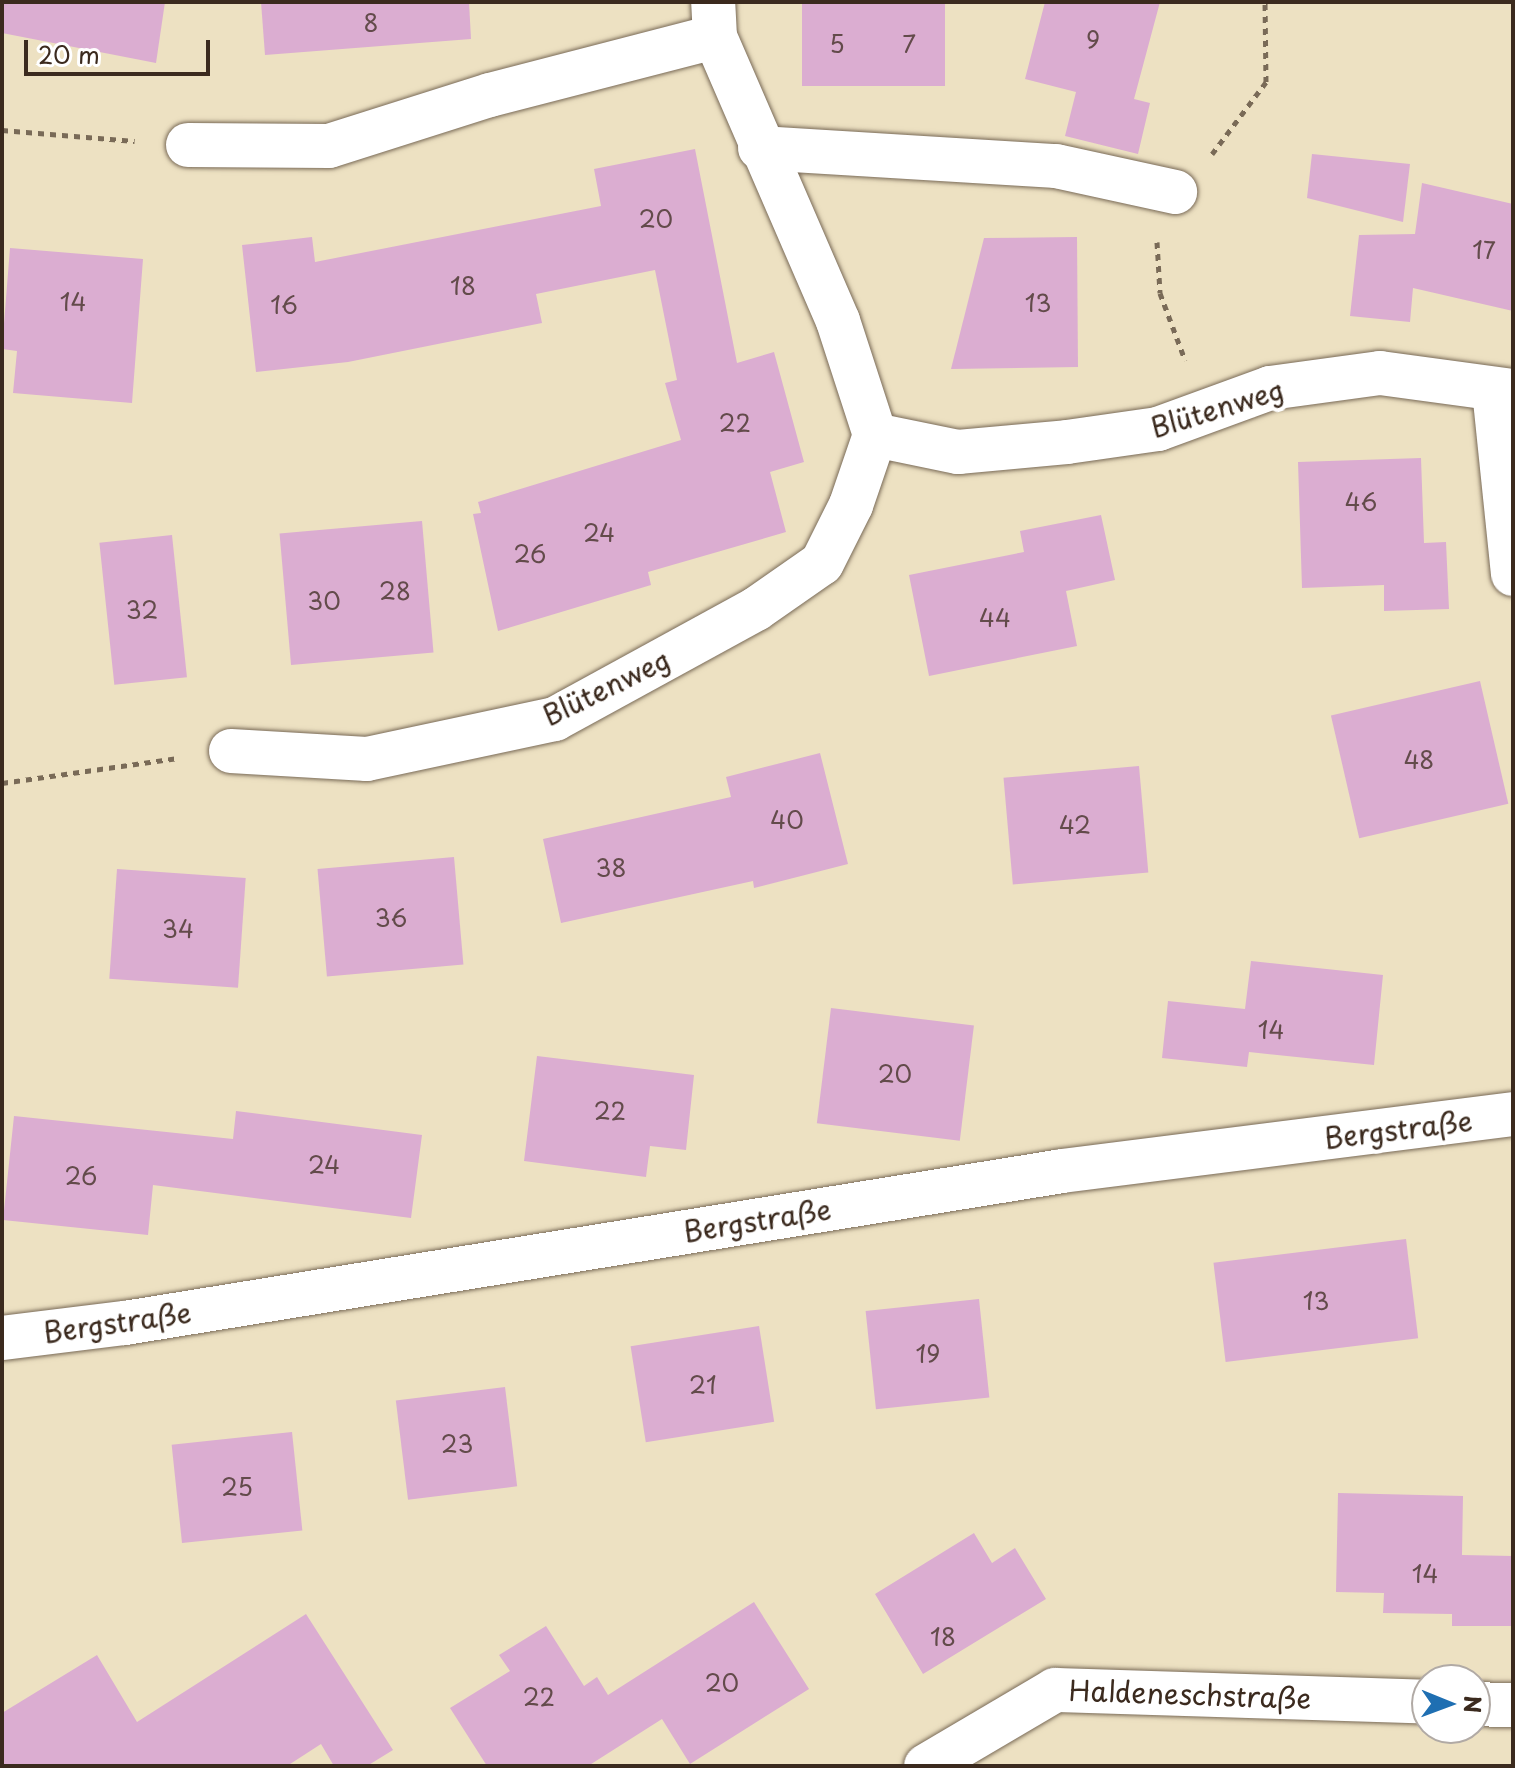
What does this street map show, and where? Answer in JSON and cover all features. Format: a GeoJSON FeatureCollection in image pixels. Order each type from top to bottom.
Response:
{"type":"FeatureCollection","features":[{"type":"Feature","properties":{"kind":"street"},"geometry":{"type":"LineString","coordinates":[[188,145],[329,146],[714,20],[760,148],[838,321],[875,435]]}},
{"type":"Feature","properties":{"kind":"street"},"geometry":{"type":"LineString","coordinates":[[760,148],[1056,166],[1175,192]]}},
{"type":"Feature","properties":{"kind":"street","name":"Blütenweg"},"geometry":{"type":"LineString","coordinates":[[231,751],[367,759],[555,719],[756,609],[822,563],[851,505],[875,435],[958,452],[1067,442],[1158,429],[1270,388],[1380,373],[1504,390]]}},
{"type":"Feature","properties":{"kind":"street"},"geometry":{"type":"LineString","coordinates":[[1504,390],[1513,574]]}},
{"type":"Feature","properties":{"kind":"street","name":"Bergstraße"},"geometry":{"type":"LineString","coordinates":[[2,1338],[140,1320],[1062,1171],[1513,1114]]}},
{"type":"Feature","properties":{"kind":"street","name":"Haldeneschstraße"},"geometry":{"type":"LineString","coordinates":[[926,1766],[1055,1690],[1411,1701]]}},
{"type":"Feature","properties":{"kind":"street"},"geometry":{"type":"LineString","coordinates":[[1491,1704],[1513,1705]]}},
{"type":"Feature","properties":{"kind":"path"},"geometry":{"type":"LineString","coordinates":[[2,130],[188,145]]}},
{"type":"Feature","properties":{"kind":"path"},"geometry":{"type":"LineString","coordinates":[[2,783],[231,751]]}},
{"type":"Feature","properties":{"kind":"building"},"geometry":{"type":"Polygon","coordinates":[[[2,2],[165,2],[156,63],[2,33],[2,2]]]}},
{"type":"Feature","properties":{"kind":"building"},"geometry":{"type":"Polygon","coordinates":[[[261,2],[469,2],[471,39],[265,55],[261,2]]]}},
{"type":"Feature","properties":{"kind":"building"},"geometry":{"type":"Polygon","coordinates":[[[802,2],[945,2],[945,86],[802,86],[802,2]]]}},
{"type":"Feature","properties":{"kind":"building"},"geometry":{"type":"Polygon","coordinates":[[[1045,2],[1160,2],[1134,99],[1150,103],[1138,154],[1065,136],[1076,92],[1025,79],[1045,2]]]}},
{"type":"Feature","properties":{"kind":"building"},"geometry":{"type":"Polygon","coordinates":[[[695,149],[737,363],[774,352],[804,462],[770,472],[786,532],[648,572],[651,585],[498,631],[473,514],[481,513],[478,502],[681,440],[665,383],[677,380],[655,270],[536,294],[542,323],[348,362],[256,372],[242,245],[312,237],[315,262],[601,206],[594,169],[695,149]]]}},
{"type":"Feature","properties":{"kind":"building"},"geometry":{"type":"Polygon","coordinates":[[[1312,154],[1410,164],[1403,222],[1307,198],[1312,154]]]}},
{"type":"Feature","properties":{"kind":"building"},"geometry":{"type":"Polygon","coordinates":[[[1422,183],[1513,204],[1513,311],[1413,288],[1410,322],[1350,316],[1359,235],[1415,234],[1422,183]]]}},
{"type":"Feature","properties":{"kind":"building"},"geometry":{"type":"Polygon","coordinates":[[[1077,237],[1078,367],[951,369],[984,238],[1077,237]]]}},
{"type":"Feature","properties":{"kind":"building"},"geometry":{"type":"Polygon","coordinates":[[[10,248],[143,259],[132,403],[13,393],[17,351],[2,349],[10,248]]]}},
{"type":"Feature","properties":{"kind":"building"},"geometry":{"type":"Polygon","coordinates":[[[1421,458],[1424,543],[1446,542],[1449,609],[1384,611],[1384,585],[1302,588],[1298,462],[1421,458]]]}},
{"type":"Feature","properties":{"kind":"building"},"geometry":{"type":"Polygon","coordinates":[[[1101,515],[1115,580],[1066,591],[1077,646],[929,676],[909,575],[1024,552],[1020,531],[1101,515]]]}},
{"type":"Feature","properties":{"kind":"building"},"geometry":{"type":"Polygon","coordinates":[[[422,521],[434,652],[291,665],[280,533],[422,521]]]}},
{"type":"Feature","properties":{"kind":"building"},"geometry":{"type":"Polygon","coordinates":[[[172,535],[187,677],[114,685],[99,543],[172,535]]]}},
{"type":"Feature","properties":{"kind":"building"},"geometry":{"type":"Polygon","coordinates":[[[1480,681],[1508,804],[1359,838],[1331,715],[1480,681]]]}},
{"type":"Feature","properties":{"kind":"building"},"geometry":{"type":"Polygon","coordinates":[[[820,753],[848,864],[754,888],[753,881],[561,923],[543,839],[731,797],[726,777],[820,753]]]}},
{"type":"Feature","properties":{"kind":"building"},"geometry":{"type":"Polygon","coordinates":[[[1139,766],[1148,873],[1013,884],[1004,778],[1139,766]]]}},
{"type":"Feature","properties":{"kind":"building"},"geometry":{"type":"Polygon","coordinates":[[[454,857],[463,965],[327,977],[318,869],[454,857]]]}},
{"type":"Feature","properties":{"kind":"building"},"geometry":{"type":"Polygon","coordinates":[[[117,869],[246,878],[238,988],[109,979],[117,869]]]}},
{"type":"Feature","properties":{"kind":"building"},"geometry":{"type":"Polygon","coordinates":[[[1251,961],[1383,975],[1374,1065],[1249,1052],[1247,1067],[1162,1058],[1168,1001],[1245,1009],[1251,961]]]}},
{"type":"Feature","properties":{"kind":"building"},"geometry":{"type":"Polygon","coordinates":[[[831,1008],[974,1026],[960,1141],[817,1123],[831,1008]]]}},
{"type":"Feature","properties":{"kind":"building"},"geometry":{"type":"Polygon","coordinates":[[[537,1056],[694,1075],[686,1150],[650,1146],[646,1177],[524,1161],[537,1056]]]}},
{"type":"Feature","properties":{"kind":"building"},"geometry":{"type":"Polygon","coordinates":[[[236,1111],[422,1135],[411,1218],[153,1185],[148,1235],[3,1220],[14,1116],[233,1139],[236,1111]]]}},
{"type":"Feature","properties":{"kind":"building"},"geometry":{"type":"Polygon","coordinates":[[[1406,1239],[1418,1338],[1226,1362],[1213,1263],[1406,1239]]]}},
{"type":"Feature","properties":{"kind":"building"},"geometry":{"type":"Polygon","coordinates":[[[979,1299],[989,1397],[876,1409],[866,1311],[979,1299]]]}},
{"type":"Feature","properties":{"kind":"building"},"geometry":{"type":"Polygon","coordinates":[[[759,1326],[774,1422],[646,1442],[631,1346],[759,1326]]]}},
{"type":"Feature","properties":{"kind":"building"},"geometry":{"type":"Polygon","coordinates":[[[505,1387],[517,1486],[408,1500],[396,1400],[505,1387]]]}},
{"type":"Feature","properties":{"kind":"building"},"geometry":{"type":"Polygon","coordinates":[[[292,1432],[302,1530],[182,1543],[172,1445],[292,1432]]]}},
{"type":"Feature","properties":{"kind":"building"},"geometry":{"type":"Polygon","coordinates":[[[1338,1493],[1463,1496],[1462,1555],[1513,1556],[1513,1626],[1452,1626],[1452,1614],[1383,1613],[1384,1593],[1336,1592],[1338,1493]]]}},
{"type":"Feature","properties":{"kind":"building"},"geometry":{"type":"Polygon","coordinates":[[[974,1533],[992,1563],[1015,1548],[1046,1599],[923,1674],[875,1594],[974,1533]]]}},
{"type":"Feature","properties":{"kind":"building"},"geometry":{"type":"Polygon","coordinates":[[[754,1602],[809,1689],[690,1764],[662,1719],[588,1766],[487,1766],[450,1708],[510,1671],[499,1655],[546,1626],[584,1686],[597,1677],[608,1695],[754,1602]]]}},
{"type":"Feature","properties":{"kind":"building"},"geometry":{"type":"Polygon","coordinates":[[[306,1614],[393,1750],[367,1766],[334,1766],[321,1744],[287,1766],[2,1766],[2,1713],[97,1655],[137,1722],[306,1614]]]}}]}
